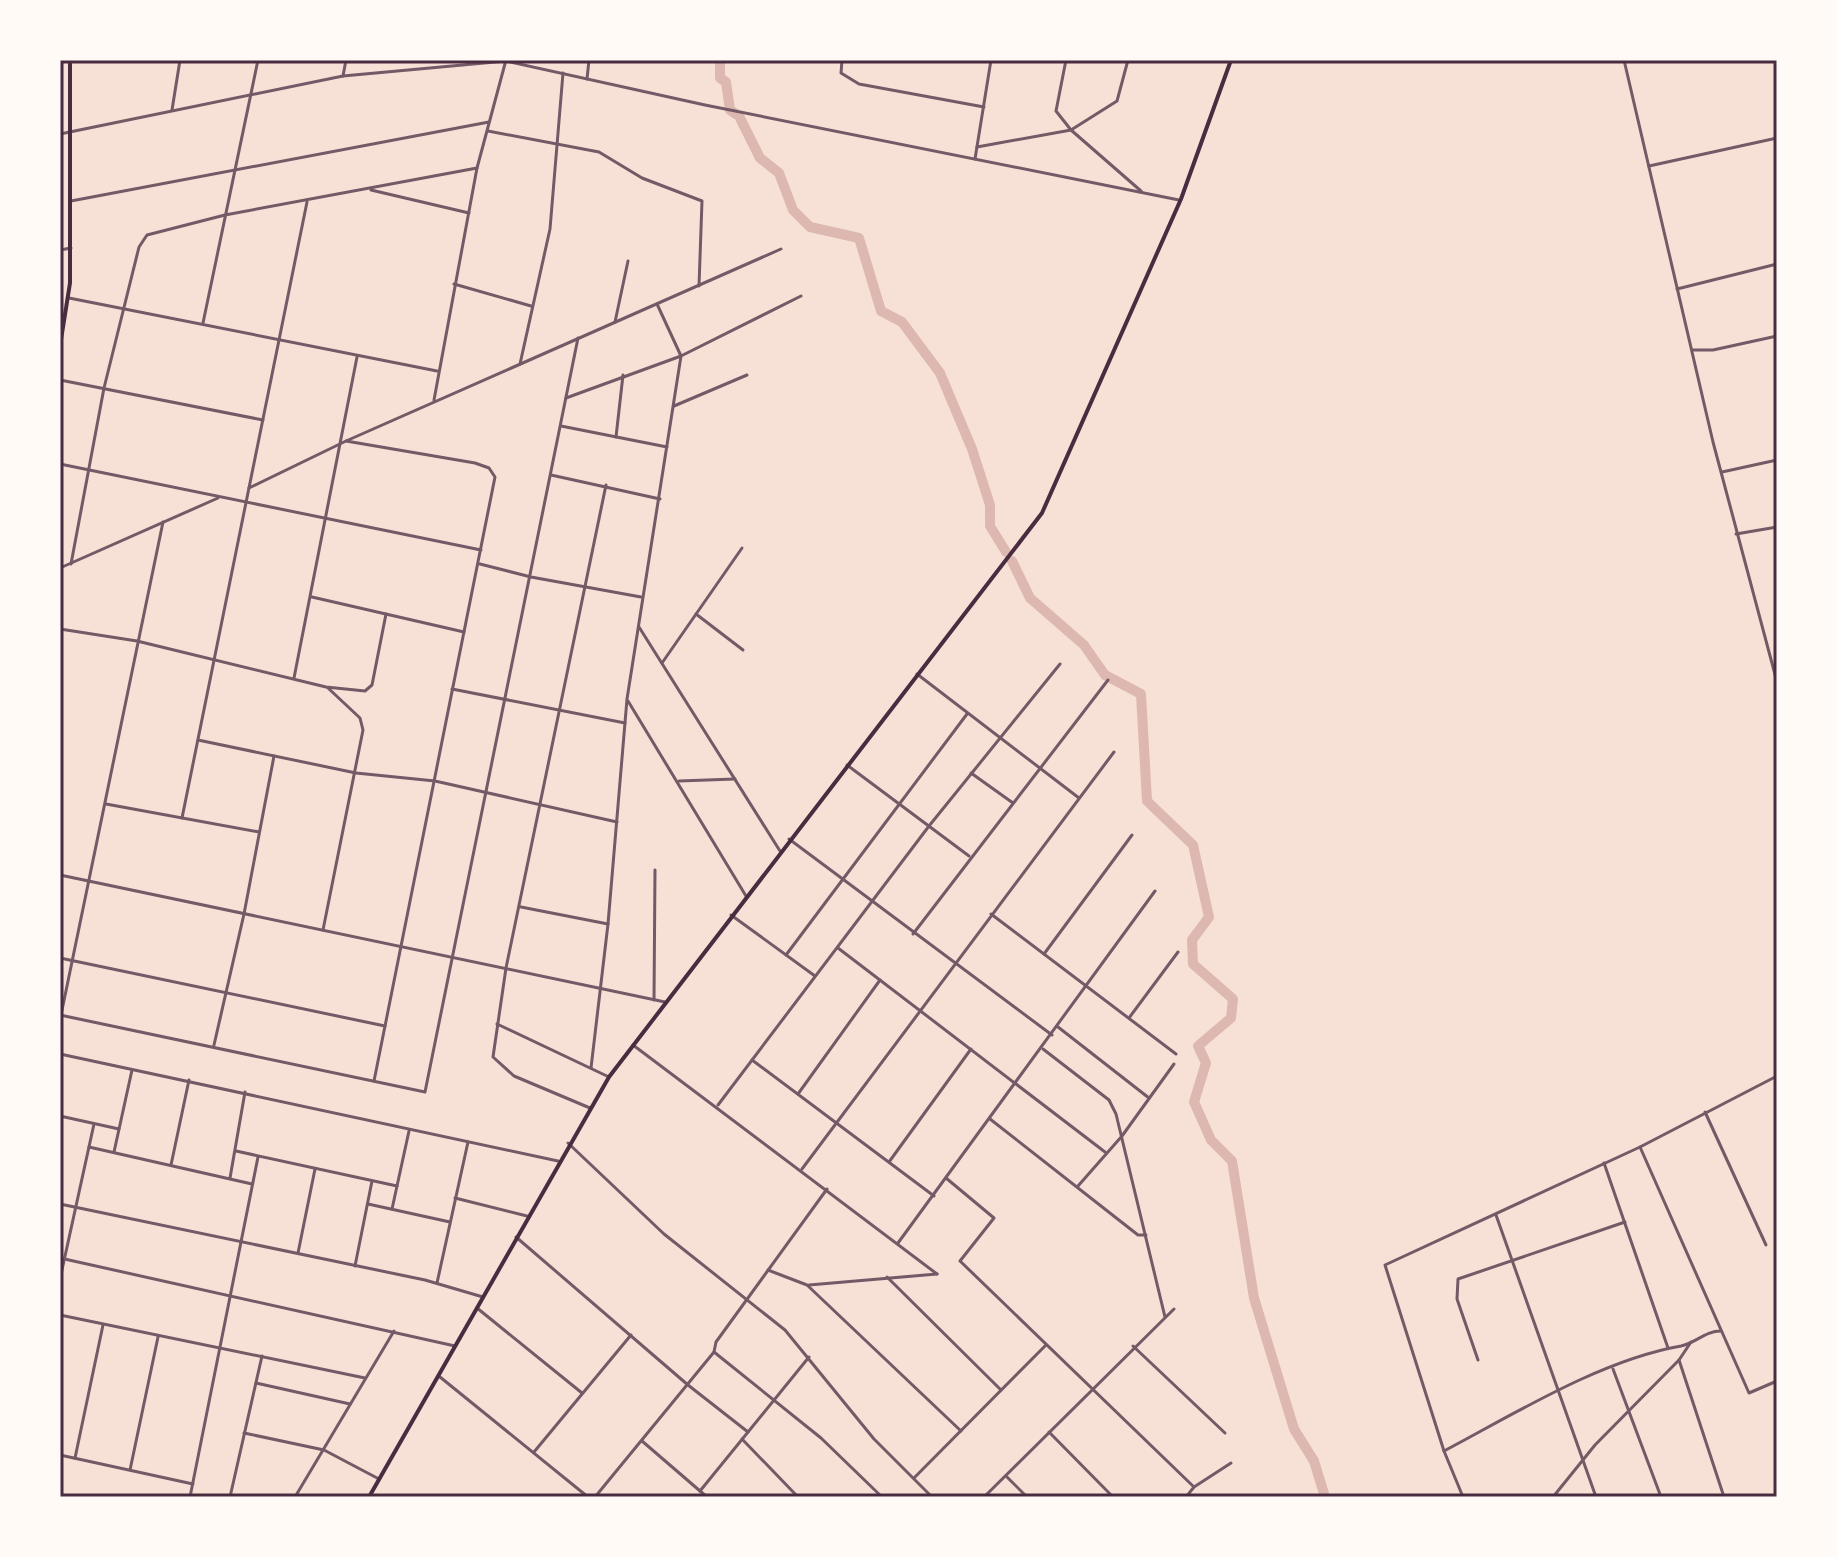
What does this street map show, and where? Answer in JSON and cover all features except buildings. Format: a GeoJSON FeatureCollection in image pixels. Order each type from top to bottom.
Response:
{"type":"FeatureCollection","features":[{"type":"Feature","properties":{"kind":"main road"},"geometry":{"type":"LineString","coordinates":[[60,346],[69,298],[71,248],[70,60]]}},
{"type":"Feature","properties":{"kind":"main road"},"geometry":{"type":"LineString","coordinates":[[369,1497],[440,1377],[568,1143],[609,1077],[1042,513],[1180,200],[1231,60]]}},
{"type":"Feature","properties":{"kind":"street"},"geometry":{"type":"LineString","coordinates":[[172,110],[180,60]]}},
{"type":"Feature","properties":{"kind":"street"},"geometry":{"type":"LineString","coordinates":[[203,323],[258,60]]}},
{"type":"Feature","properties":{"kind":"street"},"geometry":{"type":"LineString","coordinates":[[343,76],[346,60]]}},
{"type":"Feature","properties":{"kind":"street"},"geometry":{"type":"LineString","coordinates":[[60,134],[343,76],[428,63],[506,60],[705,105],[1180,200]]}},
{"type":"Feature","properties":{"kind":"street"},"geometry":{"type":"LineString","coordinates":[[433,402],[477,168],[506,60]]}},
{"type":"Feature","properties":{"kind":"street"},"geometry":{"type":"LineString","coordinates":[[587,79],[589,60]]}},
{"type":"Feature","properties":{"kind":"street"},"geometry":{"type":"LineString","coordinates":[[842,60],[841,73],[859,84],[984,107]]}},
{"type":"Feature","properties":{"kind":"street"},"geometry":{"type":"LineString","coordinates":[[975,159],[991,60]]}},
{"type":"Feature","properties":{"kind":"street"},"geometry":{"type":"LineString","coordinates":[[1066,60],[1056,111],[1071,130],[1143,192]]}},
{"type":"Feature","properties":{"kind":"street"},"geometry":{"type":"LineString","coordinates":[[977,147],[1071,130],[1117,101],[1128,60]]}},
{"type":"Feature","properties":{"kind":"street"},"geometry":{"type":"LineString","coordinates":[[1624,60],[1736,534],[1777,682]]}},
{"type":"Feature","properties":{"kind":"street"},"geometry":{"type":"LineString","coordinates":[[520,364],[550,229],[563,73]]}},
{"type":"Feature","properties":{"kind":"street"},"geometry":{"type":"LineString","coordinates":[[71,201],[489,122]]}},
{"type":"Feature","properties":{"kind":"street"},"geometry":{"type":"LineString","coordinates":[[487,131],[599,152],[642,178],[702,201],[699,286]]}},
{"type":"Feature","properties":{"kind":"street"},"geometry":{"type":"LineString","coordinates":[[1649,166],[1777,138]]}},
{"type":"Feature","properties":{"kind":"street"},"geometry":{"type":"LineString","coordinates":[[71,564],[104,388],[139,247],[147,235],[225,215],[477,168]]}},
{"type":"Feature","properties":{"kind":"street"},"geometry":{"type":"LineString","coordinates":[[369,189],[469,213]]}},
{"type":"Feature","properties":{"kind":"street"},"geometry":{"type":"LineString","coordinates":[[182,818],[307,202]]}},
{"type":"Feature","properties":{"kind":"street"},"geometry":{"type":"LineString","coordinates":[[60,250],[71,248]]}},
{"type":"Feature","properties":{"kind":"street"},"geometry":{"type":"LineString","coordinates":[[249,488],[340,447],[346,441],[781,249]]}},
{"type":"Feature","properties":{"kind":"street"},"geometry":{"type":"LineString","coordinates":[[615,322],[628,261]]}},
{"type":"Feature","properties":{"kind":"street"},"geometry":{"type":"LineString","coordinates":[[1677,289],[1777,264]]}},
{"type":"Feature","properties":{"kind":"street"},"geometry":{"type":"LineString","coordinates":[[454,284],[531,306]]}},
{"type":"Feature","properties":{"kind":"street"},"geometry":{"type":"LineString","coordinates":[[566,398],[681,356],[801,296]]}},
{"type":"Feature","properties":{"kind":"street"},"geometry":{"type":"LineString","coordinates":[[69,298],[437,371]]}},
{"type":"Feature","properties":{"kind":"street"},"geometry":{"type":"LineString","coordinates":[[591,1068],[608,924],[627,699],[681,356],[657,304]]}},
{"type":"Feature","properties":{"kind":"street"},"geometry":{"type":"LineString","coordinates":[[1692,350],[1713,350],[1777,336]]}},
{"type":"Feature","properties":{"kind":"street"},"geometry":{"type":"LineString","coordinates":[[163,522],[60,1015],[214,1045],[425,1092],[578,338]]}},
{"type":"Feature","properties":{"kind":"street"},"geometry":{"type":"LineString","coordinates":[[294,678],[357,357]]}},
{"type":"Feature","properties":{"kind":"street"},"geometry":{"type":"LineString","coordinates":[[616,437],[623,375]]}},
{"type":"Feature","properties":{"kind":"street"},"geometry":{"type":"LineString","coordinates":[[674,406],[747,375]]}},
{"type":"Feature","properties":{"kind":"street"},"geometry":{"type":"LineString","coordinates":[[60,380],[263,420]]}},
{"type":"Feature","properties":{"kind":"street"},"geometry":{"type":"LineString","coordinates":[[561,426],[667,447]]}},
{"type":"Feature","properties":{"kind":"street"},"geometry":{"type":"LineString","coordinates":[[346,441],[489,468],[495,477],[374,1081]]}},
{"type":"Feature","properties":{"kind":"street"},"geometry":{"type":"LineString","coordinates":[[1722,472],[1777,460]]}},
{"type":"Feature","properties":{"kind":"street"},"geometry":{"type":"LineString","coordinates":[[60,464],[481,550]]}},
{"type":"Feature","properties":{"kind":"street"},"geometry":{"type":"LineString","coordinates":[[551,475],[660,499]]}},
{"type":"Feature","properties":{"kind":"street"},"geometry":{"type":"LineString","coordinates":[[590,1108],[532,1085],[498,1064],[493,1057],[506,968],[606,485]]}},
{"type":"Feature","properties":{"kind":"street"},"geometry":{"type":"LineString","coordinates":[[60,568],[218,498]]}},
{"type":"Feature","properties":{"kind":"street"},"geometry":{"type":"LineString","coordinates":[[1736,534],[1777,527]]}},
{"type":"Feature","properties":{"kind":"street"},"geometry":{"type":"LineString","coordinates":[[662,663],[742,548]]}},
{"type":"Feature","properties":{"kind":"street"},"geometry":{"type":"LineString","coordinates":[[479,563],[531,577],[641,597]]}},
{"type":"Feature","properties":{"kind":"street"},"geometry":{"type":"LineString","coordinates":[[310,596],[464,632]]}},
{"type":"Feature","properties":{"kind":"street"},"geometry":{"type":"LineString","coordinates":[[60,629],[215,658],[326,687],[365,691],[371,688],[386,614]]}},
{"type":"Feature","properties":{"kind":"street"},"geometry":{"type":"LineString","coordinates":[[696,614],[743,650]]}},
{"type":"Feature","properties":{"kind":"street"},"geometry":{"type":"LineString","coordinates":[[639,627],[780,851]]}},
{"type":"Feature","properties":{"kind":"street"},"geometry":{"type":"LineString","coordinates":[[1771,655],[1777,654]]}},
{"type":"Feature","properties":{"kind":"street"},"geometry":{"type":"LineString","coordinates":[[718,1105],[929,826],[1060,664]]}},
{"type":"Feature","properties":{"kind":"street"},"geometry":{"type":"LineString","coordinates":[[917,674],[1079,798]]}},
{"type":"Feature","properties":{"kind":"street"},"geometry":{"type":"LineString","coordinates":[[913,934],[1108,680]]}},
{"type":"Feature","properties":{"kind":"street"},"geometry":{"type":"LineString","coordinates":[[323,930],[363,730],[360,718],[326,687]]}},
{"type":"Feature","properties":{"kind":"street"},"geometry":{"type":"LineString","coordinates":[[452,689],[505,702],[625,723]]}},
{"type":"Feature","properties":{"kind":"street"},"geometry":{"type":"LineString","coordinates":[[627,699],[746,896]]}},
{"type":"Feature","properties":{"kind":"street"},"geometry":{"type":"LineString","coordinates":[[786,955],[967,714]]}},
{"type":"Feature","properties":{"kind":"street"},"geometry":{"type":"LineString","coordinates":[[198,740],[356,773],[435,781],[486,795],[617,822]]}},
{"type":"Feature","properties":{"kind":"street"},"geometry":{"type":"LineString","coordinates":[[802,1169],[1114,752]]}},
{"type":"Feature","properties":{"kind":"street"},"geometry":{"type":"LineString","coordinates":[[214,1045],[244,914],[274,756]]}},
{"type":"Feature","properties":{"kind":"street"},"geometry":{"type":"LineString","coordinates":[[847,765],[971,857]]}},
{"type":"Feature","properties":{"kind":"street"},"geometry":{"type":"LineString","coordinates":[[971,773],[1013,803]]}},
{"type":"Feature","properties":{"kind":"street"},"geometry":{"type":"LineString","coordinates":[[677,781],[735,779]]}},
{"type":"Feature","properties":{"kind":"street"},"geometry":{"type":"LineString","coordinates":[[104,803],[259,832]]}},
{"type":"Feature","properties":{"kind":"street"},"geometry":{"type":"LineString","coordinates":[[1044,954],[1132,835]]}},
{"type":"Feature","properties":{"kind":"street"},"geometry":{"type":"LineString","coordinates":[[789,839],[871,904],[1052,1035]]}},
{"type":"Feature","properties":{"kind":"street"},"geometry":{"type":"LineString","coordinates":[[654,1000],[655,870]]}},
{"type":"Feature","properties":{"kind":"street"},"geometry":{"type":"LineString","coordinates":[[60,875],[665,1002]]}},
{"type":"Feature","properties":{"kind":"street"},"geometry":{"type":"LineString","coordinates":[[898,1243],[1155,891]]}},
{"type":"Feature","properties":{"kind":"street"},"geometry":{"type":"LineString","coordinates":[[520,906],[608,924]]}},
{"type":"Feature","properties":{"kind":"street"},"geometry":{"type":"LineString","coordinates":[[991,914],[1176,1054]]}},
{"type":"Feature","properties":{"kind":"street"},"geometry":{"type":"LineString","coordinates":[[731,915],[815,976]]}},
{"type":"Feature","properties":{"kind":"street"},"geometry":{"type":"LineString","coordinates":[[837,948],[1105,1152]]}},
{"type":"Feature","properties":{"kind":"street"},"geometry":{"type":"LineString","coordinates":[[1129,1018],[1178,952]]}},
{"type":"Feature","properties":{"kind":"street"},"geometry":{"type":"LineString","coordinates":[[60,958],[385,1026]]}},
{"type":"Feature","properties":{"kind":"street"},"geometry":{"type":"LineString","coordinates":[[798,1094],[880,979]]}},
{"type":"Feature","properties":{"kind":"street"},"geometry":{"type":"LineString","coordinates":[[497,1024],[609,1077]]}},
{"type":"Feature","properties":{"kind":"street"},"geometry":{"type":"LineString","coordinates":[[1058,1027],[1149,1098]]}},
{"type":"Feature","properties":{"kind":"street"},"geometry":{"type":"LineString","coordinates":[[633,1045],[718,1105],[937,1274],[807,1285]]}},
{"type":"Feature","properties":{"kind":"street"},"geometry":{"type":"LineString","coordinates":[[889,1162],[971,1049]]}},
{"type":"Feature","properties":{"kind":"street"},"geometry":{"type":"LineString","coordinates":[[1042,1049],[1109,1100],[1122,1136],[1165,1317]]}},
{"type":"Feature","properties":{"kind":"street"},"geometry":{"type":"LineString","coordinates":[[60,1054],[558,1161]]}},
{"type":"Feature","properties":{"kind":"street"},"geometry":{"type":"LineString","coordinates":[[752,1060],[934,1196]]}},
{"type":"Feature","properties":{"kind":"street"},"geometry":{"type":"LineString","coordinates":[[1078,1186],[1122,1136],[1174,1064]]}},
{"type":"Feature","properties":{"kind":"street"},"geometry":{"type":"LineString","coordinates":[[114,1152],[132,1069]]}},
{"type":"Feature","properties":{"kind":"street"},"geometry":{"type":"LineString","coordinates":[[1463,1497],[1444,1451],[1385,1265],[1640,1147],[1777,1076]]}},
{"type":"Feature","properties":{"kind":"street"},"geometry":{"type":"LineString","coordinates":[[171,1165],[189,1080]]}},
{"type":"Feature","properties":{"kind":"street"},"geometry":{"type":"LineString","coordinates":[[230,1178],[245,1092]]}},
{"type":"Feature","properties":{"kind":"street"},"geometry":{"type":"LineString","coordinates":[[1705,1112],[1766,1245]]}},
{"type":"Feature","properties":{"kind":"street"},"geometry":{"type":"LineString","coordinates":[[60,1116],[119,1129]]}},
{"type":"Feature","properties":{"kind":"street"},"geometry":{"type":"LineString","coordinates":[[989,1119],[1138,1235],[1146,1235]]}},
{"type":"Feature","properties":{"kind":"street"},"geometry":{"type":"LineString","coordinates":[[60,1279],[62,1258],[94,1124]]}},
{"type":"Feature","properties":{"kind":"street"},"geometry":{"type":"LineString","coordinates":[[392,1209],[409,1130]]}},
{"type":"Feature","properties":{"kind":"street"},"geometry":{"type":"LineString","coordinates":[[437,1283],[468,1142]]}},
{"type":"Feature","properties":{"kind":"street"},"geometry":{"type":"LineString","coordinates":[[568,1143],[664,1234],[785,1330],[874,1439],[932,1497]]}},
{"type":"Feature","properties":{"kind":"street"},"geometry":{"type":"LineString","coordinates":[[89,1147],[252,1184]]}},
{"type":"Feature","properties":{"kind":"street"},"geometry":{"type":"LineString","coordinates":[[1640,1147],[1749,1393],[1777,1381]]}},
{"type":"Feature","properties":{"kind":"street"},"geometry":{"type":"LineString","coordinates":[[236,1151],[397,1186]]}},
{"type":"Feature","properties":{"kind":"street"},"geometry":{"type":"LineString","coordinates":[[190,1497],[258,1157]]}},
{"type":"Feature","properties":{"kind":"street"},"geometry":{"type":"LineString","coordinates":[[1603,1162],[1668,1348]]}},
{"type":"Feature","properties":{"kind":"street"},"geometry":{"type":"LineString","coordinates":[[298,1253],[315,1169]]}},
{"type":"Feature","properties":{"kind":"street"},"geometry":{"type":"LineString","coordinates":[[946,1178],[994,1218],[960,1261],[1194,1487]]}},
{"type":"Feature","properties":{"kind":"street"},"geometry":{"type":"LineString","coordinates":[[355,1266],[372,1181]]}},
{"type":"Feature","properties":{"kind":"street"},"geometry":{"type":"LineString","coordinates":[[595,1497],[714,1352],[716,1342],[827,1189]]}},
{"type":"Feature","properties":{"kind":"street"},"geometry":{"type":"LineString","coordinates":[[455,1198],[527,1216]]}},
{"type":"Feature","properties":{"kind":"street"},"geometry":{"type":"LineString","coordinates":[[60,1204],[437,1283],[483,1297]]}},
{"type":"Feature","properties":{"kind":"street"},"geometry":{"type":"LineString","coordinates":[[367,1204],[450,1222]]}},
{"type":"Feature","properties":{"kind":"street"},"geometry":{"type":"LineString","coordinates":[[1496,1215],[1596,1497]]}},
{"type":"Feature","properties":{"kind":"street"},"geometry":{"type":"LineString","coordinates":[[1478,1360],[1457,1299],[1458,1279],[1512,1258],[1625,1222]]}},
{"type":"Feature","properties":{"kind":"street"},"geometry":{"type":"LineString","coordinates":[[516,1237],[688,1385],[748,1432]]}},
{"type":"Feature","properties":{"kind":"street"},"geometry":{"type":"LineString","coordinates":[[62,1258],[455,1346]]}},
{"type":"Feature","properties":{"kind":"street"},"geometry":{"type":"LineString","coordinates":[[768,1270],[807,1285],[961,1431]]}},
{"type":"Feature","properties":{"kind":"street"},"geometry":{"type":"LineString","coordinates":[[887,1277],[1001,1390]]}},
{"type":"Feature","properties":{"kind":"street"},"geometry":{"type":"LineString","coordinates":[[477,1308],[582,1393]]}},
{"type":"Feature","properties":{"kind":"street"},"geometry":{"type":"LineString","coordinates":[[984,1497],[1133,1346],[1174,1309]]}},
{"type":"Feature","properties":{"kind":"street"},"geometry":{"type":"LineString","coordinates":[[60,1315],[365,1378]]}},
{"type":"Feature","properties":{"kind":"street"},"geometry":{"type":"LineString","coordinates":[[75,1458],[103,1324]]}},
{"type":"Feature","properties":{"kind":"street"},"geometry":{"type":"LineString","coordinates":[[295,1497],[394,1331]]}},
{"type":"Feature","properties":{"kind":"street"},"geometry":{"type":"LineString","coordinates":[[1444,1451],[1558,1389],[1691,1342],[1709,1331],[1721,1331]]}},
{"type":"Feature","properties":{"kind":"street"},"geometry":{"type":"LineString","coordinates":[[534,1452],[631,1335]]}},
{"type":"Feature","properties":{"kind":"street"},"geometry":{"type":"LineString","coordinates":[[130,1470],[159,1336]]}},
{"type":"Feature","properties":{"kind":"street"},"geometry":{"type":"LineString","coordinates":[[1553,1497],[1679,1360],[1691,1342]]}},
{"type":"Feature","properties":{"kind":"street"},"geometry":{"type":"LineString","coordinates":[[914,1478],[1046,1345]]}},
{"type":"Feature","properties":{"kind":"street"},"geometry":{"type":"LineString","coordinates":[[1133,1346],[1225,1433]]}},
{"type":"Feature","properties":{"kind":"street"},"geometry":{"type":"LineString","coordinates":[[714,1352],[774,1400],[882,1497]]}},
{"type":"Feature","properties":{"kind":"street"},"geometry":{"type":"LineString","coordinates":[[230,1497],[262,1356]]}},
{"type":"Feature","properties":{"kind":"street"},"geometry":{"type":"LineString","coordinates":[[700,1491],[809,1357]]}},
{"type":"Feature","properties":{"kind":"street"},"geometry":{"type":"LineString","coordinates":[[1679,1360],[1724,1497]]}},
{"type":"Feature","properties":{"kind":"street"},"geometry":{"type":"LineString","coordinates":[[1613,1368],[1661,1497]]}},
{"type":"Feature","properties":{"kind":"street"},"geometry":{"type":"LineString","coordinates":[[440,1377],[588,1497]]}},
{"type":"Feature","properties":{"kind":"street"},"geometry":{"type":"LineString","coordinates":[[256,1383],[350,1404]]}},
{"type":"Feature","properties":{"kind":"street"},"geometry":{"type":"LineString","coordinates":[[1049,1432],[1113,1497]]}},
{"type":"Feature","properties":{"kind":"street"},"geometry":{"type":"LineString","coordinates":[[244,1433],[324,1450],[379,1479]]}},
{"type":"Feature","properties":{"kind":"street"},"geometry":{"type":"LineString","coordinates":[[742,1439],[798,1497]]}},
{"type":"Feature","properties":{"kind":"street"},"geometry":{"type":"LineString","coordinates":[[642,1441],[707,1497]]}},
{"type":"Feature","properties":{"kind":"street"},"geometry":{"type":"LineString","coordinates":[[60,1455],[193,1484]]}},
{"type":"Feature","properties":{"kind":"street"},"geometry":{"type":"LineString","coordinates":[[1186,1497],[1194,1487],[1231,1463]]}},
{"type":"Feature","properties":{"kind":"street"},"geometry":{"type":"LineString","coordinates":[[1006,1476],[1027,1497]]}},
{"type":"Feature","properties":{"kind":"waterway"},"geometry":{"type":"LineString","coordinates":[[720,60],[720,78],[726,82],[730,110],[739,116],[760,158],[779,173],[793,210],[810,227],[859,238],[881,311],[902,322],[940,373],[972,449],[990,505],[990,526],[1006,552]]}},
{"type":"Feature","properties":{"kind":"waterway"},"geometry":{"type":"LineString","coordinates":[[1012,561],[1030,598],[1084,645],[1105,675],[1141,694],[1147,801],[1193,845],[1209,917],[1192,940],[1193,964],[1233,999],[1231,1018],[1198,1046],[1206,1063],[1194,1102],[1211,1140],[1232,1161],[1254,1298],[1294,1429],[1314,1461],[1325,1497]]}}]}
